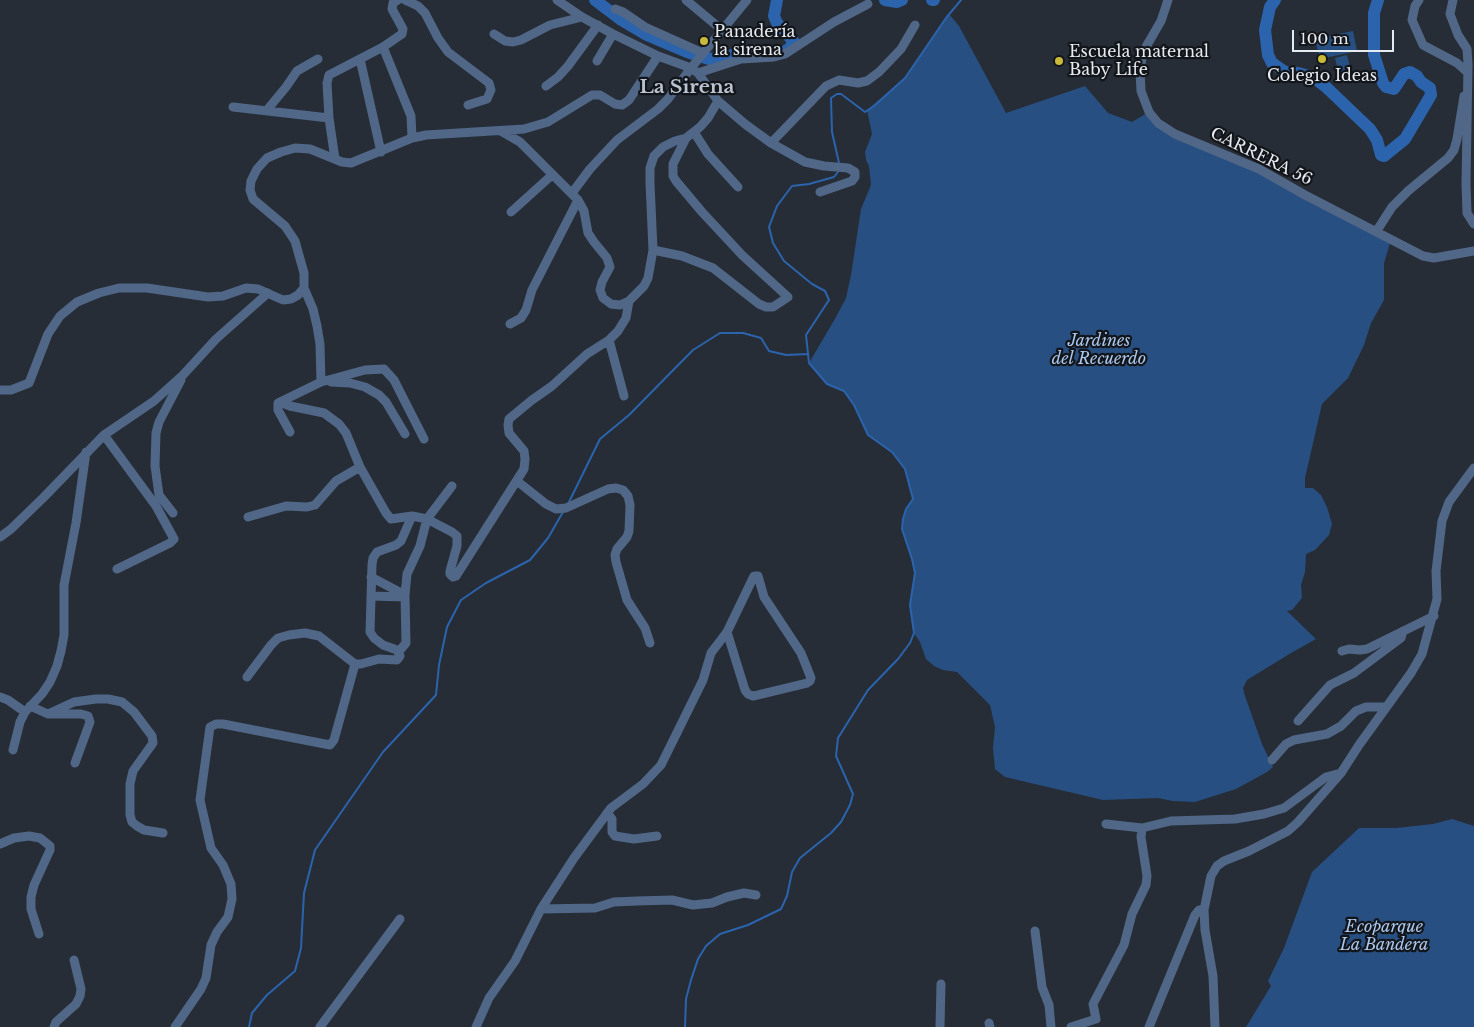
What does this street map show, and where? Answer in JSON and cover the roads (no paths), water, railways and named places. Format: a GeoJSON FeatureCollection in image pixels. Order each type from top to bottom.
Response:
{"type":"FeatureCollection","features":[{"type":"Feature","properties":{"kind":"street"},"geometry":{"type":"LineString","coordinates":[[335,160],[329,118],[327,83],[329,75],[383,47],[402,34],[403,28],[392,9],[393,3],[398,0]]}},
{"type":"Feature","properties":{"kind":"street"},"geometry":{"type":"LineString","coordinates":[[405,0],[418,6],[425,13],[438,38],[448,52],[489,83],[491,90],[487,99],[468,106]]}},
{"type":"Feature","properties":{"kind":"street"},"geometry":{"type":"LineString","coordinates":[[557,0],[582,17],[613,34],[658,56],[695,68],[741,59],[774,57],[785,54],[834,22],[868,4]]}},
{"type":"Feature","properties":{"kind":"street"},"geometry":{"type":"LineString","coordinates":[[686,0],[722,30]]}},
{"type":"Feature","properties":{"kind":"street"},"geometry":{"type":"LineString","coordinates":[[510,324],[520,318],[526,310],[532,290],[575,196],[590,169],[617,140],[658,109],[695,68],[705,52],[747,0]]}},
{"type":"Feature","properties":{"kind":"street","name":"CARRERA 56"},"geometry":{"type":"LineString","coordinates":[[1168,0],[1160,21],[1142,52],[1140,70],[1142,91],[1149,112],[1158,123],[1175,134],[1259,169],[1423,256],[1434,258],[1474,251]]}},
{"type":"Feature","properties":{"kind":"street"},"geometry":{"type":"LineString","coordinates":[[1419,0],[1415,6],[1412,20],[1422,45],[1457,63],[1467,72]]}},
{"type":"Feature","properties":{"kind":"street"},"geometry":{"type":"LineString","coordinates":[[1453,0],[1450,14],[1466,49],[1468,64],[1467,213],[1474,224]]}},
{"type":"Feature","properties":{"kind":"street"},"geometry":{"type":"LineString","coordinates":[[615,8],[645,27],[705,52]]}},
{"type":"Feature","properties":{"kind":"street"},"geometry":{"type":"LineString","coordinates":[[494,34],[505,41],[513,42],[521,40],[550,25],[582,17]]}},
{"type":"Feature","properties":{"kind":"street"},"geometry":{"type":"LineString","coordinates":[[546,86],[568,66],[598,25]]}},
{"type":"Feature","properties":{"kind":"street"},"geometry":{"type":"LineString","coordinates":[[771,143],[826,86],[839,80],[858,83],[867,81],[880,72],[901,49],[915,25]]}},
{"type":"Feature","properties":{"kind":"street"},"geometry":{"type":"LineString","coordinates":[[596,61],[613,34]]}},
{"type":"Feature","properties":{"kind":"street"},"geometry":{"type":"LineString","coordinates":[[383,47],[411,116],[412,138]]}},
{"type":"Feature","properties":{"kind":"street"},"geometry":{"type":"LineString","coordinates":[[321,382],[320,344],[317,326],[313,309],[304,288],[304,273],[295,241],[285,226],[254,199],[250,190],[251,181],[257,169],[267,158],[295,148],[310,149],[335,160],[351,164],[412,138],[426,135],[524,129],[548,122],[596,94],[615,104],[622,104],[628,100],[658,56]]}},
{"type":"Feature","properties":{"kind":"street"},"geometry":{"type":"LineString","coordinates":[[267,110],[297,71],[318,58]]}},
{"type":"Feature","properties":{"kind":"street"},"geometry":{"type":"LineString","coordinates":[[360,59],[381,152]]}},
{"type":"Feature","properties":{"kind":"street"},"geometry":{"type":"LineString","coordinates":[[695,68],[718,101],[771,143],[805,162],[848,168],[855,172],[855,177],[852,181],[820,192]]}},
{"type":"Feature","properties":{"kind":"street"},"geometry":{"type":"LineString","coordinates":[[1376,232],[1392,207],[1408,191],[1448,158],[1454,150],[1463,99],[1469,88]]}},
{"type":"Feature","properties":{"kind":"street"},"geometry":{"type":"LineString","coordinates":[[499,131],[520,142],[575,196],[584,211],[588,233],[607,258],[610,267],[600,290],[603,298],[611,304],[620,305],[629,301],[644,286],[648,278],[653,250],[650,168],[654,156],[663,147],[686,138],[694,132],[708,118],[718,101]]}},
{"type":"Feature","properties":{"kind":"street"},"geometry":{"type":"LineString","coordinates":[[233,107],[329,118]]}},
{"type":"Feature","properties":{"kind":"street"},"geometry":{"type":"LineString","coordinates":[[1468,131],[1474,139]]}},
{"type":"Feature","properties":{"kind":"street"},"geometry":{"type":"LineString","coordinates":[[694,132],[708,154],[738,187]]}},
{"type":"Feature","properties":{"kind":"street"},"geometry":{"type":"LineString","coordinates":[[653,250],[682,256],[713,268],[759,304],[766,307],[773,307],[788,296],[742,255],[676,181],[673,164],[686,138]]}},
{"type":"Feature","properties":{"kind":"street"},"geometry":{"type":"LineString","coordinates":[[511,212],[552,175]]}},
{"type":"Feature","properties":{"kind":"street"},"geometry":{"type":"LineString","coordinates":[[0,390],[11,390],[29,383],[48,334],[60,316],[77,302],[98,293],[119,288],[147,288],[208,297],[222,296],[246,288],[258,289],[283,300],[291,299],[304,288]]}},
{"type":"Feature","properties":{"kind":"street"},"geometry":{"type":"LineString","coordinates":[[0,536],[11,529],[104,435],[154,401],[183,375],[216,340],[268,294]]}},
{"type":"Feature","properties":{"kind":"street"},"geometry":{"type":"LineString","coordinates":[[280,402],[324,413],[332,417],[346,433],[360,467],[388,517],[394,520],[412,516],[427,520],[457,536],[457,546],[450,571],[452,577],[456,576],[524,468],[524,452],[509,432],[509,419],[552,386],[587,354],[609,340],[618,331],[626,318],[629,301]]}},
{"type":"Feature","properties":{"kind":"street"},"geometry":{"type":"LineString","coordinates":[[609,340],[624,396]]}},
{"type":"Feature","properties":{"kind":"street"},"geometry":{"type":"LineString","coordinates":[[290,432],[278,410],[278,403],[321,382],[365,370],[384,369],[394,380],[424,439]]}},
{"type":"Feature","properties":{"kind":"street"},"geometry":{"type":"LineString","coordinates":[[173,513],[159,495],[155,466],[156,433],[159,422],[183,375]]}},
{"type":"Feature","properties":{"kind":"street"},"geometry":{"type":"LineString","coordinates":[[321,382],[350,383],[372,391],[386,402],[405,434]]}},
{"type":"Feature","properties":{"kind":"street"},"geometry":{"type":"LineString","coordinates":[[104,435],[156,506],[174,539],[170,543],[117,569]]}},
{"type":"Feature","properties":{"kind":"street"},"geometry":{"type":"LineString","coordinates":[[13,750],[20,722],[50,682],[61,651],[64,635],[64,585],[76,523],[86,452]]}},
{"type":"Feature","properties":{"kind":"street"},"geometry":{"type":"LineString","coordinates":[[248,517],[286,506],[306,507],[315,505],[336,481],[360,467]]}},
{"type":"Feature","properties":{"kind":"street"},"geometry":{"type":"LineString","coordinates":[[1215,1027],[1213,976],[1205,930],[1204,910],[1211,876],[1216,866],[1288,830],[1298,822],[1341,773],[1411,673],[1422,654],[1438,599],[1436,564],[1442,521],[1450,502],[1474,468]]}},
{"type":"Feature","properties":{"kind":"street"},"geometry":{"type":"LineString","coordinates":[[517,481],[546,504],[556,508],[566,508],[608,489],[616,488],[623,490],[628,496],[630,505],[629,531],[627,537],[617,549],[615,555],[616,562],[627,600],[645,628],[650,643]]}},
{"type":"Feature","properties":{"kind":"street"},"geometry":{"type":"LineString","coordinates":[[412,516],[401,541],[396,545],[377,552],[373,558],[371,577],[370,632],[383,645],[398,650],[402,649],[406,643],[405,596],[408,574],[420,546],[427,520],[452,486]]}},
{"type":"Feature","properties":{"kind":"street"},"geometry":{"type":"LineString","coordinates":[[476,1027],[489,998],[515,961],[541,910],[607,813],[617,802],[643,784],[661,765],[702,680],[711,653],[727,632],[754,576],[758,576],[764,596],[801,653],[811,678],[810,681],[753,696],[748,694],[745,690],[727,632]]}},
{"type":"Feature","properties":{"kind":"street"},"geometry":{"type":"LineString","coordinates":[[371,577],[405,596]]}},
{"type":"Feature","properties":{"kind":"street"},"geometry":{"type":"LineString","coordinates":[[371,596],[405,596]]}},
{"type":"Feature","properties":{"kind":"street"},"geometry":{"type":"LineString","coordinates":[[1342,651],[1367,649],[1434,616]]}},
{"type":"Feature","properties":{"kind":"street"},"geometry":{"type":"LineString","coordinates":[[1298,722],[1330,685],[1354,672],[1393,644],[1400,638],[1403,631]]}},
{"type":"Feature","properties":{"kind":"street"},"geometry":{"type":"LineString","coordinates":[[247,677],[278,638],[289,635],[305,633],[318,636],[355,664],[379,659],[397,660],[400,656],[398,650]]}},
{"type":"Feature","properties":{"kind":"street"},"geometry":{"type":"LineString","coordinates":[[175,1027],[201,989],[206,978],[211,945],[217,932],[228,917],[232,899],[231,884],[223,865],[211,848],[200,800],[210,727],[216,724],[223,724],[330,745],[334,740],[355,664]]}},
{"type":"Feature","properties":{"kind":"street"},"geometry":{"type":"LineString","coordinates":[[0,697],[28,709],[48,714],[81,714],[88,716],[90,722],[75,763]]}},
{"type":"Feature","properties":{"kind":"street"},"geometry":{"type":"LineString","coordinates":[[48,714],[74,702],[108,698],[122,702],[134,712],[152,736],[153,743],[133,771],[130,784],[130,815],[132,822],[144,830],[163,833]]}},
{"type":"Feature","properties":{"kind":"street"},"geometry":{"type":"LineString","coordinates":[[1272,760],[1286,744],[1294,740],[1327,734],[1341,726],[1356,711],[1366,707],[1386,707]]}},
{"type":"Feature","properties":{"kind":"street"},"geometry":{"type":"LineString","coordinates":[[1106,824],[1142,828],[1171,821],[1235,819],[1264,814],[1284,808],[1326,777],[1341,773]]}},
{"type":"Feature","properties":{"kind":"street"},"geometry":{"type":"LineString","coordinates":[[607,813],[612,819],[612,832],[615,836],[634,839],[657,836]]}},
{"type":"Feature","properties":{"kind":"street"},"geometry":{"type":"LineString","coordinates":[[1070,1027],[1097,1023],[1094,1004],[1124,945],[1132,914],[1146,886],[1147,876],[1141,837],[1142,828]]}},
{"type":"Feature","properties":{"kind":"street"},"geometry":{"type":"LineString","coordinates":[[0,844],[14,838],[29,836],[40,838],[50,846],[31,897],[31,909],[39,934]]}},
{"type":"Feature","properties":{"kind":"street"},"geometry":{"type":"LineString","coordinates":[[541,910],[595,908],[614,902],[672,900],[693,905],[712,903],[744,893],[756,895]]}},
{"type":"Feature","properties":{"kind":"street"},"geometry":{"type":"LineString","coordinates":[[1149,1027],[1195,914],[1199,910],[1204,910]]}},
{"type":"Feature","properties":{"kind":"street"},"geometry":{"type":"LineString","coordinates":[[320,1027],[400,919]]}},
{"type":"Feature","properties":{"kind":"street"},"geometry":{"type":"LineString","coordinates":[[1035,931],[1042,987],[1049,1004],[1051,1027]]}},
{"type":"Feature","properties":{"kind":"street"},"geometry":{"type":"LineString","coordinates":[[54,1027],[56,1022],[76,1004],[80,996],[81,990],[74,960]]}},
{"type":"Feature","properties":{"kind":"street"},"geometry":{"type":"LineString","coordinates":[[940,1027],[941,984]]}},
{"type":"Feature","properties":{"kind":"waterway"},"geometry":{"type":"LineString","coordinates":[[595,0],[620,19],[647,35],[709,59],[725,57],[749,50],[777,53],[789,49],[794,42],[777,23],[774,16],[777,0]]}},
{"type":"Feature","properties":{"kind":"waterway"},"geometry":{"type":"LineString","coordinates":[[885,0],[897,2],[902,0]]}},
{"type":"Feature","properties":{"kind":"waterway"},"geometry":{"type":"LineString","coordinates":[[839,163],[832,132],[831,98],[841,94],[865,112],[874,106],[905,78],[946,18],[961,0]]}},
{"type":"Feature","properties":{"kind":"waterway"},"geometry":{"type":"LineString","coordinates":[[1275,0],[1270,7],[1265,30],[1268,55],[1272,63],[1285,72],[1313,77],[1326,87],[1370,129],[1377,140],[1381,155],[1384,156],[1405,139],[1431,95],[1430,88],[1410,72],[1404,74],[1394,89],[1386,87],[1383,83],[1374,55],[1374,13],[1378,0]]}},
{"type":"Feature","properties":{"kind":"waterway"},"geometry":{"type":"LineString","coordinates":[[685,1027],[686,999],[698,959],[706,946],[720,934],[748,925],[781,909],[787,896],[792,872],[800,858],[831,833],[841,822],[850,805],[853,794],[836,756],[838,738],[868,690],[898,659],[910,643],[914,633],[910,605],[915,573],[902,529],[906,509],[913,499],[905,469],[892,452],[868,435],[854,405],[844,391],[827,384],[809,363],[806,335],[829,300],[825,291],[812,284],[784,261],[773,243],[769,227],[777,206],[792,186],[809,184],[834,177],[838,172]]}},
{"type":"Feature","properties":{"kind":"waterway"},"geometry":{"type":"LineString","coordinates":[[568,504],[600,439],[629,415],[693,350],[720,333],[743,333],[761,338],[769,351],[786,355],[808,354]]}},
{"type":"Feature","properties":{"kind":"waterway"},"geometry":{"type":"LineString","coordinates":[[249,1027],[252,1013],[267,995],[295,971],[301,948],[304,893],[315,850],[383,752],[436,695],[439,665],[447,627],[461,600],[486,583],[530,560],[548,538],[563,512]]}},
{"type":"Feature","properties":{"kind":"place","name":"Panadería la sirena"},"geometry":{"type":"Point","coordinates":[704,41]}},
{"type":"Feature","properties":{"kind":"place","name":"Colegio Ideas"},"geometry":{"type":"Point","coordinates":[1322,59]}},
{"type":"Feature","properties":{"kind":"place","name":"Escuela maternal Baby Life"},"geometry":{"type":"Point","coordinates":[1059,61]}},
{"type":"Feature","properties":{"kind":"district","name":"La Sirena"},"geometry":{"type":"Point","coordinates":[687,88]}},
{"type":"Feature","properties":{"kind":"park label","name":"Jardines del Recuerdo"},"geometry":{"type":"Point","coordinates":[1099,350]}},
{"type":"Feature","properties":{"kind":"park label","name":"Ecoparque La Bandera"},"geometry":{"type":"Point","coordinates":[1384,936]}}]}
